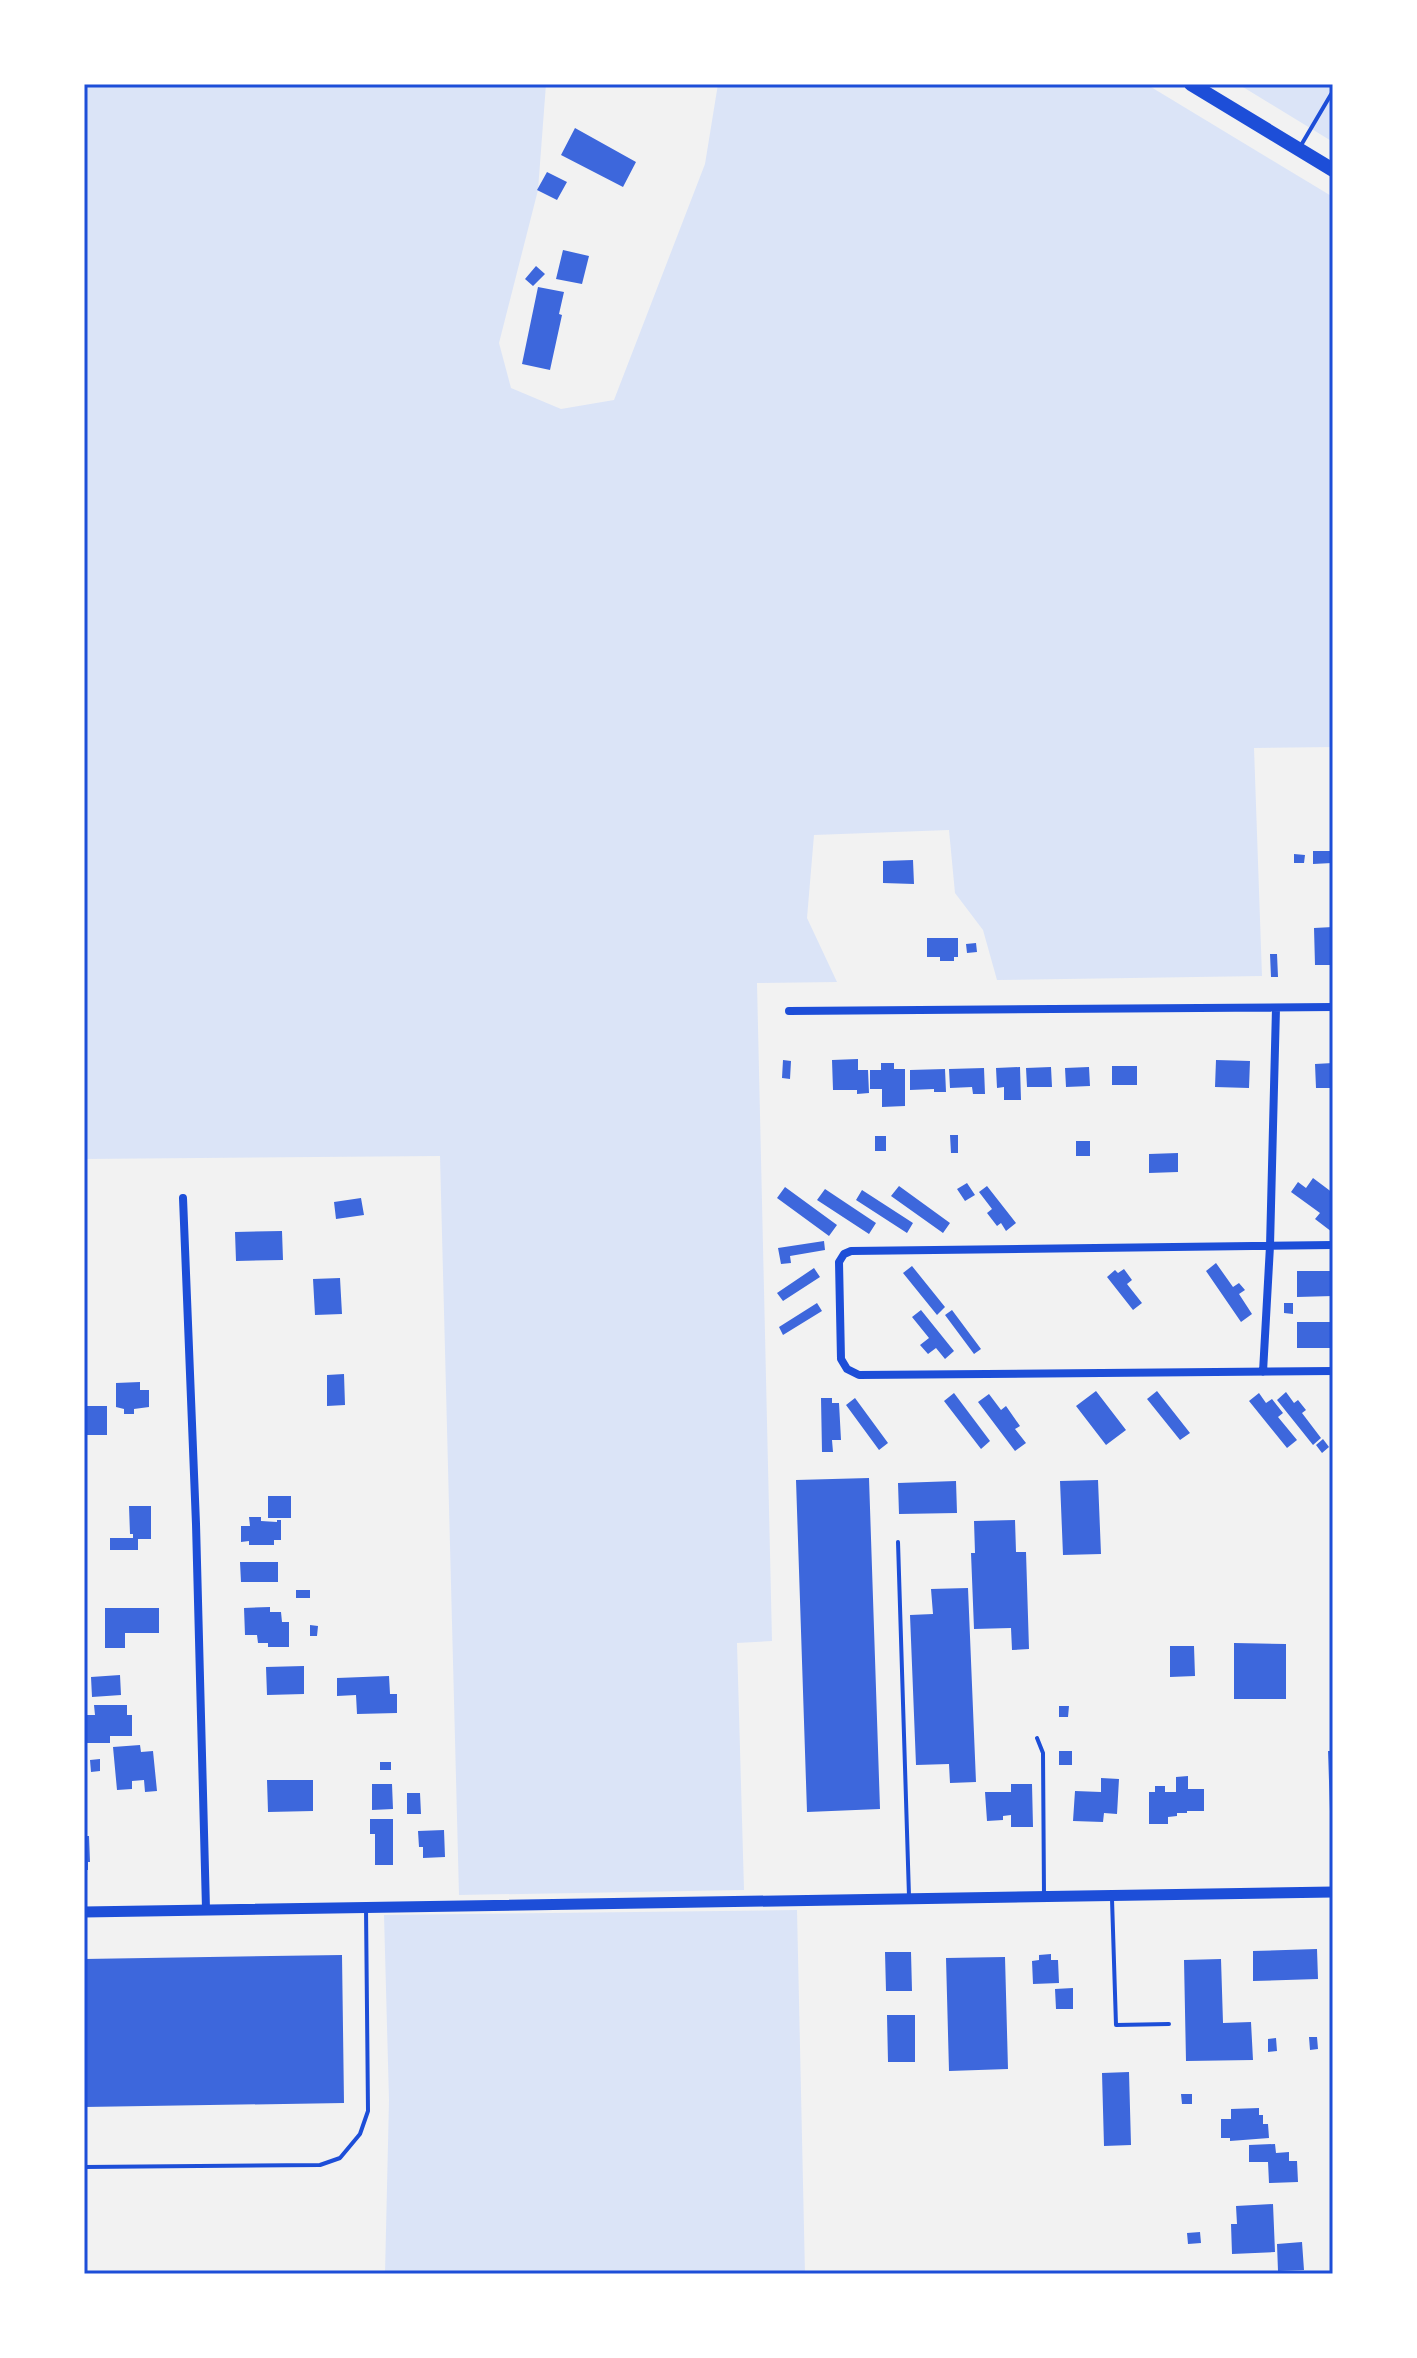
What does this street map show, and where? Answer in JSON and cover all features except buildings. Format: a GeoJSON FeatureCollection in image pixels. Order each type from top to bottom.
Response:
{"type":"FeatureCollection","features":[{"type":"Feature","properties":{"kind":"main road"},"geometry":{"type":"LineString","coordinates":[[1191,84],[1333,170]]}},
{"type":"Feature","properties":{"kind":"street"},"geometry":{"type":"LineString","coordinates":[[789,1011],[1333,1007]]}},
{"type":"Feature","properties":{"kind":"street"},"geometry":{"type":"LineString","coordinates":[[1263,1372],[1270,1246],[1276,1008]]}},
{"type":"Feature","properties":{"kind":"street"},"geometry":{"type":"LineString","coordinates":[[183,1198],[196,1524],[206,1909]]}},
{"type":"Feature","properties":{"kind":"street"},"geometry":{"type":"LineString","coordinates":[[1333,1245],[851,1251],[844,1254],[839,1262],[841,1359],[847,1369],[859,1375],[1333,1371]]}},
{"type":"Feature","properties":{"kind":"street"},"geometry":{"type":"LineString","coordinates":[[84,1912],[1333,1892]]}},
{"type":"Feature","properties":{"kind":"lane"},"geometry":{"type":"LineString","coordinates":[[1298,149],[1333,91]]}},
{"type":"Feature","properties":{"kind":"lane"},"geometry":{"type":"LineString","coordinates":[[898,1542],[909,1898]]}},
{"type":"Feature","properties":{"kind":"lane"},"geometry":{"type":"LineString","coordinates":[[1037,1738],[1043,1753],[1044,1897]]}},
{"type":"Feature","properties":{"kind":"lane"},"geometry":{"type":"LineString","coordinates":[[1112,1896],[1116,2025],[1169,2024]]}},
{"type":"Feature","properties":{"kind":"lane"},"geometry":{"type":"LineString","coordinates":[[84,2167],[320,2165],[340,2158],[360,2134],[368,2111],[366,1906]]}},
{"type":"Feature","properties":{"kind":"shaded area"},"geometry":{"type":"Polygon","coordinates":[[[84,84],[546,84],[538,190],[499,343],[511,388],[561,409],[614,400],[705,164],[718,84],[1146,84],[1333,197],[1333,747],[1254,748],[1262,976],[997,980],[983,930],[955,893],[949,830],[814,835],[807,918],[837,982],[757,983],[772,1641],[737,1643],[744,1890],[459,1895],[440,1156],[84,1159],[84,84]]]}},
{"type":"Feature","properties":{"kind":"shaded area"},"geometry":{"type":"Polygon","coordinates":[[[1238,84],[1333,84],[1333,142],[1238,84]]]}},
{"type":"Feature","properties":{"kind":"shaded area"},"geometry":{"type":"Polygon","coordinates":[[[797,1910],[805,2274],[385,2274],[389,2100],[384,1915],[797,1910]]]}}]}
